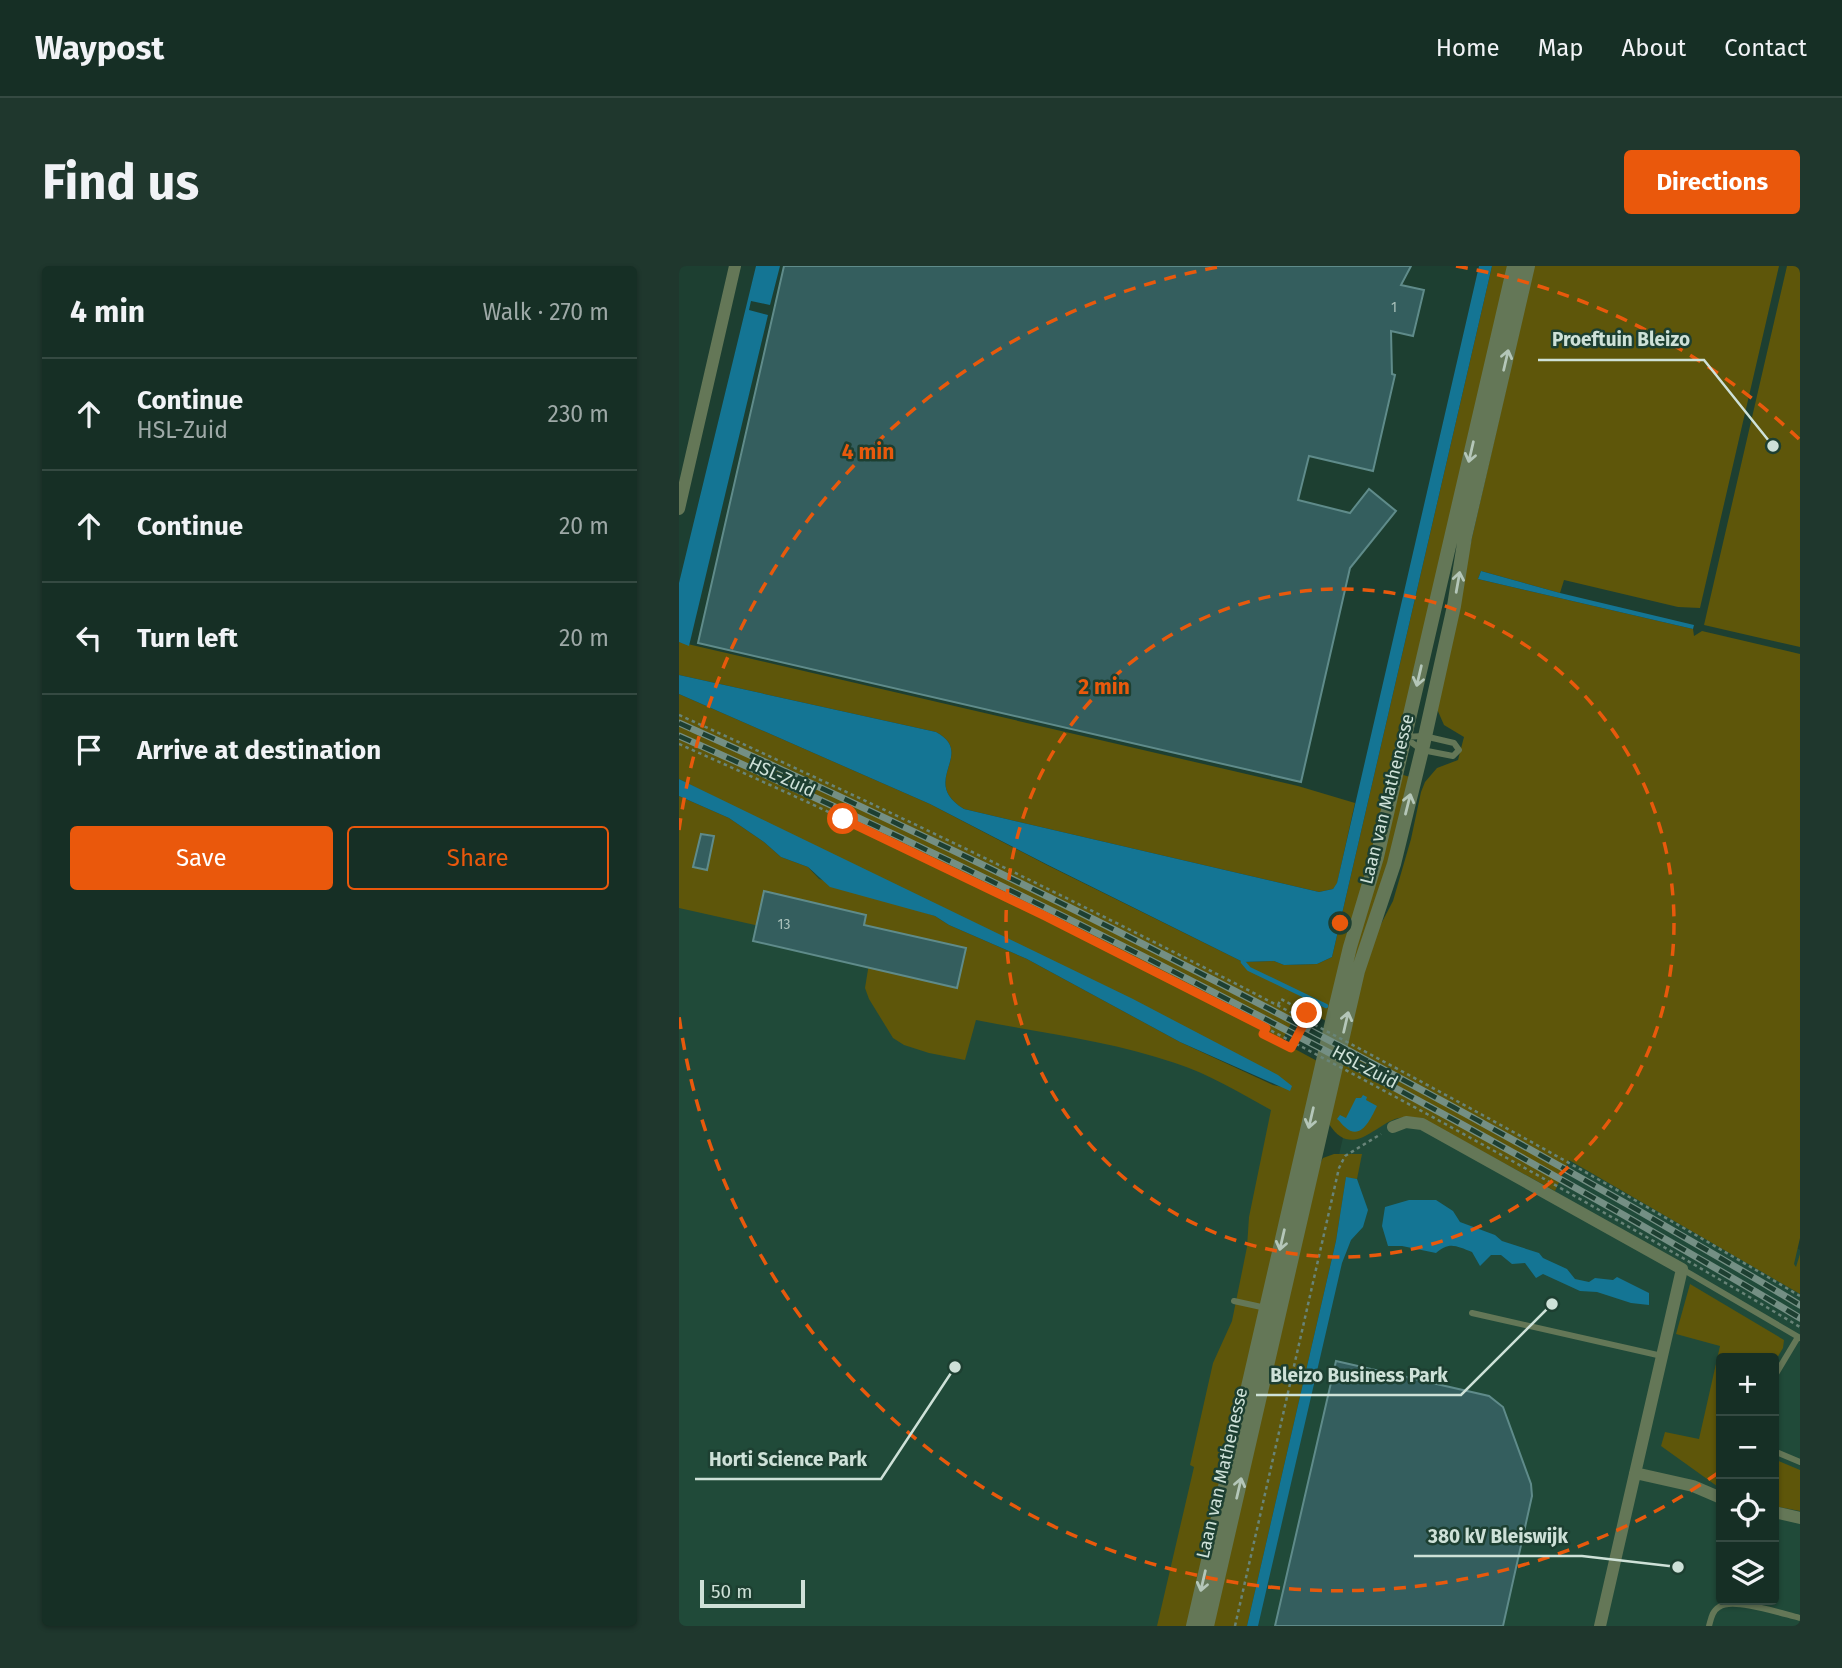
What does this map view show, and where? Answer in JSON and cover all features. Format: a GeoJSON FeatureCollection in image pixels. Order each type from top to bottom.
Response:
{"type":"FeatureCollection","features":[{"type":"Feature","properties":{"kind":"street"},"geometry":{"type":"LineString","coordinates":[[679,509],[735,266]]}},
{"type":"Feature","properties":{"kind":"street","name":"Laan van Mathenesse"},"geometry":{"type":"LineString","coordinates":[[1206,1626],[1342,980],[1377,857],[1514,266]]}},
{"type":"Feature","properties":{"kind":"street","name":"Laan van Mathenesse"},"geometry":{"type":"LineString","coordinates":[[1193,1626],[1358,971],[1394,864],[1454,606],[1465,537],[1528,266]]}},
{"type":"Feature","properties":{"kind":"street"},"geometry":{"type":"LineString","coordinates":[[1394,1127],[1406,1122],[1422,1124],[1682,1269],[1600,1626]]}},
{"type":"Feature","properties":{"kind":"street"},"geometry":{"type":"LineString","coordinates":[[1635,1473],[1693,1486],[1716,1496]]}},
{"type":"Feature","properties":{"kind":"street"},"geometry":{"type":"LineString","coordinates":[[1779,1513],[1800,1518]]}},
{"type":"Feature","properties":{"kind":"lane"},"geometry":{"type":"LineString","coordinates":[[1404,737],[1423,743],[1454,743],[1459,750],[1453,756],[1404,737]]}},
{"type":"Feature","properties":{"kind":"lane"},"geometry":{"type":"LineString","coordinates":[[1682,1269],[1799,1338],[1779,1369]]}},
{"type":"Feature","properties":{"kind":"lane"},"geometry":{"type":"LineString","coordinates":[[1234,1301],[1273,1310]]}},
{"type":"Feature","properties":{"kind":"lane"},"geometry":{"type":"LineString","coordinates":[[1472,1313],[1662,1356]]}},
{"type":"Feature","properties":{"kind":"lane"},"geometry":{"type":"LineString","coordinates":[[1779,1453],[1800,1462]]}},
{"type":"Feature","properties":{"kind":"lane"},"geometry":{"type":"LineString","coordinates":[[1709,1626],[1714,1612],[1725,1604],[1732,1603],[1800,1618]]}},
{"type":"Feature","properties":{"kind":"path","name":"HSL-Zuid"},"geometry":{"type":"LineString","coordinates":[[679,715],[972,851],[1278,1005],[1554,1154],[1800,1296]]}},
{"type":"Feature","properties":{"kind":"path","name":"HSL-Zuid"},"geometry":{"type":"LineString","coordinates":[[679,744],[962,875],[1266,1028],[1548,1181],[1800,1327]]}},
{"type":"Feature","properties":{"kind":"path"},"geometry":{"type":"LineString","coordinates":[[1266,1028],[1263,1034],[1291,1048],[1309,1014],[1281,999],[1278,1005]]}},
{"type":"Feature","properties":{"kind":"path"},"geometry":{"type":"LineString","coordinates":[[1234,1626],[1339,1168],[1345,1156],[1394,1127]]}},
{"type":"Feature","properties":{"kind":"shaded area"},"geometry":{"type":"Polygon","coordinates":[[[1492,266],[1510,266],[1376,845],[1328,1022],[1300,1007],[1280,1044],[1319,1062],[1188,1626],[1157,1626],[1194,1467],[1190,1465],[1213,1363],[1232,1321],[1247,1247],[1249,1217],[1271,1110],[1200,1073],[1151,1055],[976,1020],[965,1060],[904,1045],[893,1038],[865,988],[871,951],[679,908],[679,796],[729,818],[781,857],[808,867],[819,879],[935,916],[949,925],[1027,959],[1180,1042],[1282,1087],[679,779],[679,694],[930,804],[1243,962],[1317,964],[1332,957],[1492,266]]]}},
{"type":"Feature","properties":{"kind":"shaded area"},"geometry":{"type":"Polygon","coordinates":[[[1534,266],[1779,266],[1700,608],[1678,607],[1564,580],[1560,593],[1481,571],[1478,579],[1693,629],[1694,636],[1702,631],[1800,654],[1800,1238],[1794,1264],[1796,1267],[1800,1254],[1800,1294],[1569,1160],[1555,1191],[1423,1119],[1395,1119],[1362,1138],[1353,1140],[1337,1134],[1329,1124],[1369,947],[1393,901],[1421,792],[1425,782],[1437,768],[1458,760],[1464,737],[1444,725],[1437,709],[1463,577],[1534,266]]]}},
{"type":"Feature","properties":{"kind":"shaded area"},"geometry":{"type":"Polygon","coordinates":[[[1787,266],[1800,266],[1800,647],[1704,625],[1787,266]]]}},
{"type":"Feature","properties":{"kind":"shaded area"},"geometry":{"type":"Polygon","coordinates":[[[679,642],[1298,786],[1355,803],[1337,884],[1333,889],[1319,892],[964,809],[951,799],[946,788],[951,749],[947,740],[936,732],[679,675],[679,642]]]}},
{"type":"Feature","properties":{"kind":"shaded area"},"geometry":{"type":"Polygon","coordinates":[[[1400,774],[1410,777],[1387,867],[1335,1025],[1400,774]]]}},
{"type":"Feature","properties":{"kind":"shaded area"},"geometry":{"type":"Polygon","coordinates":[[[679,806],[1288,1108],[1173,1626],[679,1626],[679,806]]]}},
{"type":"Feature","properties":{"kind":"shaded area"},"geometry":{"type":"Polygon","coordinates":[[[1374,1006],[1800,1250],[1800,1626],[1228,1626],[1374,1006]]]}},
{"type":"Feature","properties":{"kind":"shaded area"},"geometry":{"type":"Polygon","coordinates":[[[1334,1154],[1362,1154],[1357,1179],[1346,1178],[1336,1241],[1247,1626],[1211,1626],[1318,1167],[1323,1158],[1334,1154]]]}},
{"type":"Feature","properties":{"kind":"shaded area"},"geometry":{"type":"Polygon","coordinates":[[[1690,1284],[1784,1340],[1779,1355],[1718,1353],[1720,1346],[1676,1334],[1690,1284]]]}},
{"type":"Feature","properties":{"kind":"shaded area"},"geometry":{"type":"Polygon","coordinates":[[[1716,1364],[1716,1485],[1661,1446],[1665,1432],[1699,1439],[1716,1364]]]}},
{"type":"Feature","properties":{"kind":"shaded area"},"geometry":{"type":"Polygon","coordinates":[[[1779,1461],[1800,1470],[1800,1511],[1779,1507],[1779,1461]]]}},
{"type":"Feature","properties":{"kind":"water"},"geometry":{"type":"Polygon","coordinates":[[[756,266],[780,266],[770,305],[751,301],[749,310],[768,315],[689,646],[679,642],[679,583],[756,266]]]}},
{"type":"Feature","properties":{"kind":"water"},"geometry":{"type":"Polygon","coordinates":[[[1479,266],[1492,266],[1332,957],[1317,964],[1243,962],[930,804],[679,694],[679,675],[936,732],[947,740],[951,749],[946,788],[951,799],[964,809],[1319,892],[1333,889],[1337,883],[1479,266]]]}},
{"type":"Feature","properties":{"kind":"water"},"geometry":{"type":"Polygon","coordinates":[[[1481,571],[1694,625],[1693,629],[1478,579],[1481,571]]]}},
{"type":"Feature","properties":{"kind":"water"},"geometry":{"type":"Polygon","coordinates":[[[679,779],[1133,999],[1278,1075],[1292,1086],[1290,1091],[1180,1042],[1027,959],[949,925],[935,916],[830,887],[808,867],[781,857],[729,818],[679,796],[679,779]]]}},
{"type":"Feature","properties":{"kind":"water"},"geometry":{"type":"Polygon","coordinates":[[[1363,1095],[1377,1106],[1365,1127],[1356,1132],[1351,1131],[1337,1119],[1340,1115],[1346,1118],[1356,1098],[1363,1095]]]}},
{"type":"Feature","properties":{"kind":"water"},"geometry":{"type":"Polygon","coordinates":[[[1346,1177],[1357,1179],[1368,1210],[1363,1227],[1351,1240],[1342,1263],[1258,1626],[1247,1626],[1336,1241],[1346,1177]]]}},
{"type":"Feature","properties":{"kind":"water"},"geometry":{"type":"Polygon","coordinates":[[[1409,1200],[1436,1200],[1453,1211],[1460,1222],[1495,1235],[1502,1241],[1539,1253],[1543,1258],[1567,1269],[1575,1279],[1589,1282],[1595,1278],[1613,1280],[1617,1277],[1649,1293],[1649,1305],[1631,1303],[1597,1292],[1580,1291],[1543,1274],[1536,1278],[1525,1263],[1512,1264],[1501,1255],[1491,1255],[1480,1266],[1472,1252],[1457,1247],[1445,1247],[1436,1253],[1388,1246],[1382,1226],[1385,1207],[1409,1200]]]}},
{"type":"Feature","properties":{"kind":"building"},"geometry":{"type":"Polygon","coordinates":[[[784,266],[1411,266],[1401,285],[1424,290],[1413,336],[1391,331],[1392,374],[1395,375],[1373,471],[1309,456],[1298,500],[1350,513],[1369,489],[1396,511],[1350,568],[1301,782],[698,643],[784,266]]]}},
{"type":"Feature","properties":{"kind":"building"},"geometry":{"type":"Polygon","coordinates":[[[701,834],[714,836],[707,870],[693,867],[701,834]]]}},
{"type":"Feature","properties":{"kind":"building"},"geometry":{"type":"Polygon","coordinates":[[[764,891],[866,915],[864,925],[966,948],[957,988],[753,941],[764,891]]]}},
{"type":"Feature","properties":{"kind":"building"},"geometry":{"type":"Polygon","coordinates":[[[1336,1361],[1489,1396],[1503,1407],[1531,1484],[1532,1496],[1503,1626],[1275,1626],[1336,1361]]]}},
{"type":"Feature","properties":{"kind":"waterway"},"geometry":{"type":"LineString","coordinates":[[1243,962],[1249,969],[1326,1006]]}},
{"type":"Feature","properties":{"kind":"railway"},"geometry":{"type":"LineString","coordinates":[[679,723],[966,857],[1248,998],[1526,1147],[1800,1305]]}},
{"type":"Feature","properties":{"kind":"railway"},"geometry":{"type":"LineString","coordinates":[[679,736],[966,869],[1248,1010],[1526,1160],[1800,1318]]}},
{"type":"Feature","properties":{"kind":"place","name":"Proeftuin Bleizo"},"geometry":{"type":"Point","coordinates":[1773,446]}},
{"type":"Feature","properties":{"kind":"place","name":"Bleizo Business Park"},"geometry":{"type":"Point","coordinates":[1552,1304]}},
{"type":"Feature","properties":{"kind":"place","name":"Horti Science Park"},"geometry":{"type":"Point","coordinates":[955,1367]}},
{"type":"Feature","properties":{"kind":"place","name":"380 kV Bleiswijk"},"geometry":{"type":"Point","coordinates":[1678,1567]}},
{"type":"Feature","properties":{"kind":"route"},"geometry":{"type":"LineString","coordinates":[[843,819],[1144,965],[1266,1028],[1263,1034],[1291,1048],[1309,1014],[1307,1013]]}}]}
